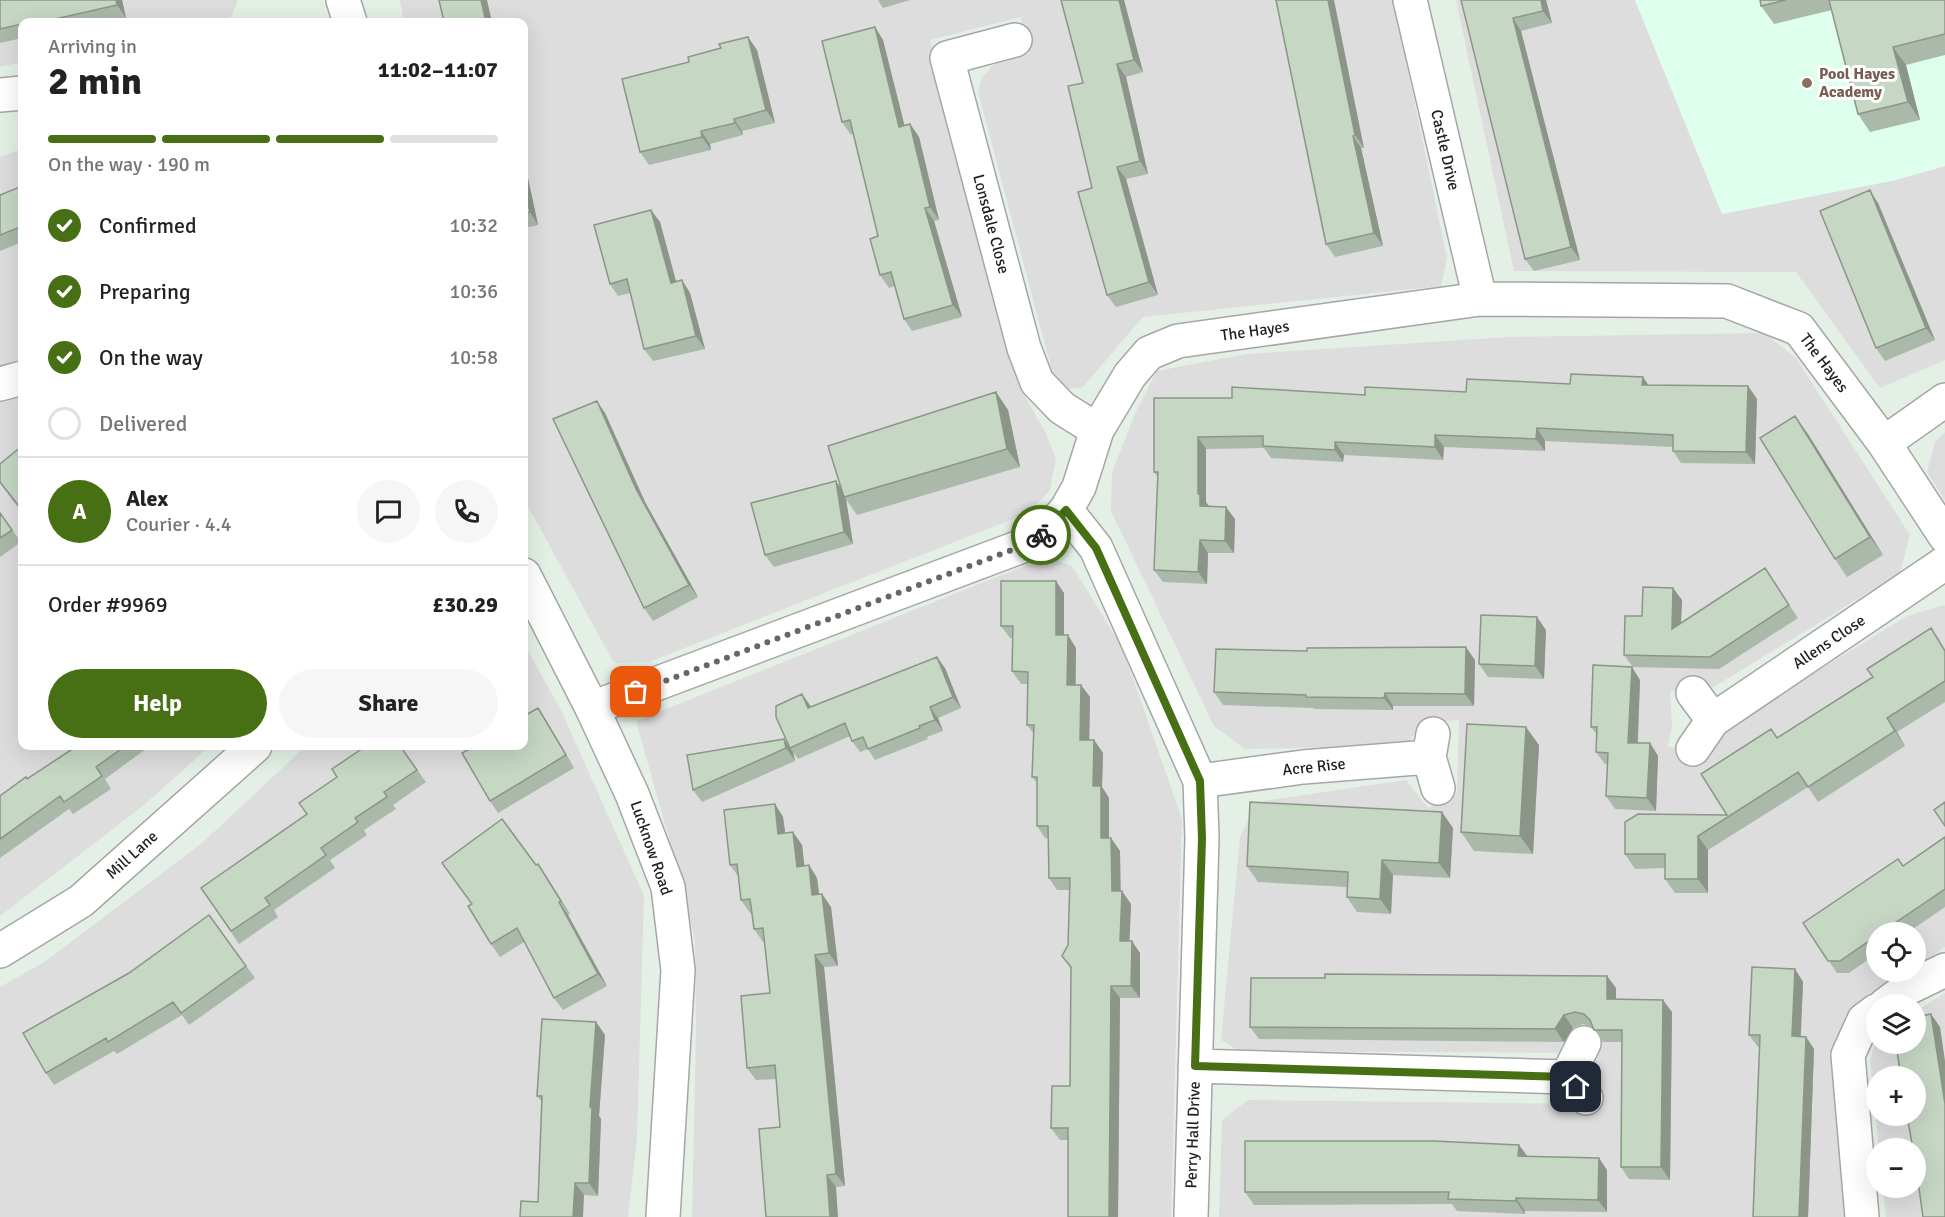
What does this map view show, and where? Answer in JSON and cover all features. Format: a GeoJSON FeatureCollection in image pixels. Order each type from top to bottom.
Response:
{"type":"FeatureCollection","features":[{"type":"Feature","properties":{"kind":"street"},"geometry":{"type":"LineString","coordinates":[[343,0],[349,18]]}},
{"type":"Feature","properties":{"kind":"street","name":"Castle Drive"},"geometry":{"type":"LineString","coordinates":[[1410,0],[1480,299]]}},
{"type":"Feature","properties":{"kind":"street","name":"Lonsdale Close"},"geometry":{"type":"LineString","coordinates":[[1015,40],[947,58],[1024,348],[1037,382],[1062,408],[1097,430]]}},
{"type":"Feature","properties":{"kind":"street"},"geometry":{"type":"LineString","coordinates":[[0,95],[18,93]]}},
{"type":"Feature","properties":{"kind":"street","name":"The Hayes"},"geometry":{"type":"LineString","coordinates":[[592,708],[1025,545],[1049,529],[1066,510],[1079,487],[1097,430],[1130,375],[1149,353],[1178,341],[1480,299],[1727,301],[1799,328],[1884,443],[1945,536]]}},
{"type":"Feature","properties":{"kind":"street"},"geometry":{"type":"LineString","coordinates":[[0,384],[18,379]]}},
{"type":"Feature","properties":{"kind":"street"},"geometry":{"type":"LineString","coordinates":[[1884,443],[1945,400]]}},
{"type":"Feature","properties":{"kind":"street","name":"Perry Hall Drive"},"geometry":{"type":"LineString","coordinates":[[1066,510],[1096,548],[1200,781],[1202,838],[1191,1217]]}},
{"type":"Feature","properties":{"kind":"street","name":"Allens Close"},"geometry":{"type":"LineString","coordinates":[[1693,749],[1713,720],[1945,563]]}},
{"type":"Feature","properties":{"kind":"street","name":"Lucknow Road"},"geometry":{"type":"LineString","coordinates":[[528,583],[592,708],[632,794],[668,887],[678,970],[663,1217]]}},
{"type":"Feature","properties":{"kind":"street"},"geometry":{"type":"LineString","coordinates":[[1693,693],[1713,720]]}},
{"type":"Feature","properties":{"kind":"street","name":"Acre Rise"},"geometry":{"type":"LineString","coordinates":[[1200,781],[1303,768],[1431,746],[1438,788]]}},
{"type":"Feature","properties":{"kind":"street","name":"Mill Lane"},"geometry":{"type":"LineString","coordinates":[[0,951],[81,901],[251,750]]}},
{"type":"Feature","properties":{"kind":"street"},"geometry":{"type":"LineString","coordinates":[[1900,994],[1945,970]]}},
{"type":"Feature","properties":{"kind":"street"},"geometry":{"type":"LineString","coordinates":[[1862,1217],[1848,1055],[1866,1018]]}},
{"type":"Feature","properties":{"kind":"street"},"geometry":{"type":"LineString","coordinates":[[1195,1066],[1576,1087],[1584,1043]]}},
{"type":"Feature","properties":{"kind":"shaded area"},"geometry":{"type":"Polygon","coordinates":[[[0,0],[238,0],[231,17],[226,18],[18,18],[18,63],[0,67],[0,0]]]}},
{"type":"Feature","properties":{"kind":"shaded area"},"geometry":{"type":"Polygon","coordinates":[[[400,0],[1393,0],[1447,258],[1441,286],[1143,317],[1082,388],[1061,389],[1054,378],[978,92],[982,78],[993,65],[1029,54],[1021,17],[930,40],[1025,397],[1045,431],[1056,459],[1050,490],[1028,513],[649,662],[614,663],[528,506],[528,18],[403,18],[400,0]]]}},
{"type":"Feature","properties":{"kind":"shaded area"},"geometry":{"type":"Polygon","coordinates":[[[1456,0],[1635,0],[1722,214],[1896,180],[1945,166],[1945,360],[1880,388],[1796,272],[1514,271],[1456,0]]]}},
{"type":"Feature","properties":{"kind":"shaded area","name":"Pool Hayes Academy"},"geometry":{"type":"Polygon","coordinates":[[[1635,0],[1945,0],[1945,166],[1896,180],[1722,214],[1635,0]]]}},
{"type":"Feature","properties":{"kind":"shaded area"},"geometry":{"type":"Polygon","coordinates":[[[18,150],[18,750],[206,750],[144,805],[0,916],[0,157],[18,150]]]}},
{"type":"Feature","properties":{"kind":"shaded area"},"geometry":{"type":"Polygon","coordinates":[[[1764,333],[1796,358],[1910,535],[1900,573],[1712,688],[1691,684],[1670,692],[1672,726],[1668,746],[1699,756],[1718,732],[1907,616],[1945,606],[1945,947],[1926,960],[1926,922],[1866,922],[1866,982],[1901,982],[1891,994],[1866,994],[1866,1025],[1838,1059],[1844,1217],[1219,1217],[1222,1120],[1248,1100],[1597,1104],[1595,1053],[1239,1051],[1221,1040],[1240,837],[1257,802],[1406,780],[1428,808],[1457,793],[1459,720],[1421,723],[1407,745],[1245,749],[1214,726],[1111,511],[1112,472],[1137,409],[1157,371],[1247,354],[1509,337],[1764,333]]]}},
{"type":"Feature","properties":{"kind":"shaded area"},"geometry":{"type":"Polygon","coordinates":[[[1945,432],[1945,500],[1927,472],[1935,442],[1945,432]]]}},
{"type":"Feature","properties":{"kind":"shaded area"},"geometry":{"type":"Polygon","coordinates":[[[1047,557],[1072,566],[1122,647],[1182,819],[1171,1217],[692,1217],[696,1032],[695,940],[636,721],[1047,557]]]}},
{"type":"Feature","properties":{"kind":"shaded area"},"geometry":{"type":"Polygon","coordinates":[[[528,651],[561,710],[644,896],[637,1138],[628,1217],[0,1217],[0,987],[46,961],[202,843],[302,750],[528,750],[528,651]]]}},
{"type":"Feature","properties":{"kind":"shaded area"},"geometry":{"type":"Polygon","coordinates":[[[1945,993],[1945,1217],[1886,1217],[1884,1198],[1926,1198],[1926,1138],[1878,1138],[1877,1126],[1926,1126],[1926,1066],[1871,1066],[1872,1054],[1926,1054],[1926,1005],[1945,993]]]}},
{"type":"Feature","properties":{"kind":"building"},"geometry":{"type":"Polygon","coordinates":[[[0,0],[116,0],[117,5],[60,18],[18,18],[18,25],[0,29],[0,0]]]}},
{"type":"Feature","properties":{"kind":"building"},"geometry":{"type":"Polygon","coordinates":[[[439,0],[481,0],[485,18],[443,18],[439,0]]]}},
{"type":"Feature","properties":{"kind":"building"},"geometry":{"type":"Polygon","coordinates":[[[1061,0],[1119,0],[1134,60],[1117,64],[1140,161],[1117,167],[1149,282],[1107,295],[1078,192],[1092,188],[1068,86],[1083,83],[1061,0]]]}},
{"type":"Feature","properties":{"kind":"building"},"geometry":{"type":"Polygon","coordinates":[[[1276,0],[1328,0],[1355,135],[1353,136],[1374,233],[1326,244],[1276,0]]]}},
{"type":"Feature","properties":{"kind":"building"},"geometry":{"type":"Polygon","coordinates":[[[1461,0],[1541,0],[1543,11],[1513,18],[1571,247],[1525,259],[1461,0]]]}},
{"type":"Feature","properties":{"kind":"building"},"geometry":{"type":"Polygon","coordinates":[[[1760,0],[1786,0],[1761,6],[1760,0]]]}},
{"type":"Feature","properties":{"kind":"building"},"geometry":{"type":"Polygon","coordinates":[[[1829,0],[1945,0],[1945,34],[1893,47],[1908,102],[1858,114],[1829,0]]]}},
{"type":"Feature","properties":{"kind":"building"},"geometry":{"type":"Polygon","coordinates":[[[875,27],[899,127],[910,124],[930,207],[925,208],[953,305],[904,319],[891,272],[880,275],[870,239],[878,236],[850,120],[842,122],[822,41],[875,27]]]}},
{"type":"Feature","properties":{"kind":"building"},"geometry":{"type":"Polygon","coordinates":[[[748,37],[766,110],[734,119],[735,123],[701,131],[702,137],[640,152],[622,79],[689,62],[688,57],[721,48],[719,44],[748,37]]]}},
{"type":"Feature","properties":{"kind":"building"},"geometry":{"type":"Polygon","coordinates":[[[18,188],[18,228],[0,235],[0,195],[18,188]]]}},
{"type":"Feature","properties":{"kind":"building"},"geometry":{"type":"Polygon","coordinates":[[[1870,190],[1926,328],[1876,348],[1820,211],[1870,190]]]}},
{"type":"Feature","properties":{"kind":"building"},"geometry":{"type":"Polygon","coordinates":[[[651,210],[671,283],[682,280],[696,336],[644,349],[627,279],[610,284],[594,225],[651,210]]]}},
{"type":"Feature","properties":{"kind":"building"},"geometry":{"type":"Polygon","coordinates":[[[1571,374],[1643,377],[1642,385],[1748,386],[1746,452],[1673,451],[1673,435],[1537,428],[1536,439],[1435,435],[1435,447],[1335,442],[1335,450],[1263,446],[1263,436],[1198,437],[1200,506],[1226,507],[1225,541],[1200,540],[1198,572],[1154,570],[1158,472],[1154,472],[1154,398],[1232,398],[1232,387],[1365,395],[1365,387],[1466,392],[1467,379],[1570,384],[1571,374]]]}},
{"type":"Feature","properties":{"kind":"building"},"geometry":{"type":"Polygon","coordinates":[[[996,392],[1007,449],[844,497],[828,446],[996,392]]]}},
{"type":"Feature","properties":{"kind":"building"},"geometry":{"type":"Polygon","coordinates":[[[597,401],[636,489],[689,585],[644,608],[553,419],[597,401]]]}},
{"type":"Feature","properties":{"kind":"building"},"geometry":{"type":"Polygon","coordinates":[[[1795,416],[1870,537],[1835,559],[1760,438],[1795,416]]]}},
{"type":"Feature","properties":{"kind":"building"},"geometry":{"type":"Polygon","coordinates":[[[18,449],[18,505],[0,482],[0,464],[18,449]]]}},
{"type":"Feature","properties":{"kind":"building"},"geometry":{"type":"Polygon","coordinates":[[[836,481],[844,532],[765,555],[751,503],[836,481]]]}},
{"type":"Feature","properties":{"kind":"building"},"geometry":{"type":"Polygon","coordinates":[[[0,513],[12,530],[0,538],[0,513]]]}},
{"type":"Feature","properties":{"kind":"building"},"geometry":{"type":"Polygon","coordinates":[[[1765,568],[1789,605],[1710,657],[1624,655],[1625,616],[1642,616],[1643,587],[1673,588],[1672,629],[1765,568]]]}},
{"type":"Feature","properties":{"kind":"building"},"geometry":{"type":"Polygon","coordinates":[[[1001,581],[1056,581],[1056,635],[1068,635],[1067,685],[1081,685],[1080,740],[1094,740],[1093,786],[1101,786],[1101,838],[1111,838],[1112,891],[1122,891],[1120,941],[1132,941],[1131,986],[1111,986],[1109,1217],[1068,1217],[1068,1128],[1051,1128],[1052,1086],[1070,1086],[1071,967],[1062,956],[1068,945],[1070,878],[1049,878],[1048,826],[1037,826],[1037,777],[1032,777],[1034,725],[1027,725],[1028,672],[1012,671],[1013,626],[1001,626],[1001,581]]]}},
{"type":"Feature","properties":{"kind":"building"},"geometry":{"type":"Polygon","coordinates":[[[1481,615],[1537,617],[1535,666],[1479,664],[1481,615]]]}},
{"type":"Feature","properties":{"kind":"building"},"geometry":{"type":"Polygon","coordinates":[[[1931,628],[1945,651],[1945,681],[1887,718],[1895,731],[1808,787],[1798,772],[1698,836],[1698,879],[1665,879],[1665,854],[1625,854],[1625,822],[1638,814],[1727,815],[1701,774],[1771,729],[1777,738],[1873,677],[1867,669],[1931,628]]]}},
{"type":"Feature","properties":{"kind":"building"},"geometry":{"type":"Polygon","coordinates":[[[1466,647],[1465,694],[1385,693],[1384,698],[1214,692],[1216,649],[1307,651],[1307,648],[1466,647]]]}},
{"type":"Feature","properties":{"kind":"building"},"geometry":{"type":"Polygon","coordinates":[[[937,657],[953,697],[930,707],[935,720],[868,749],[863,737],[852,741],[845,723],[790,748],[776,717],[776,706],[802,694],[808,708],[937,657]]]}},
{"type":"Feature","properties":{"kind":"building"},"geometry":{"type":"Polygon","coordinates":[[[1593,665],[1632,667],[1628,743],[1650,743],[1647,798],[1606,796],[1608,753],[1596,752],[1597,727],[1591,727],[1593,665]]]}},
{"type":"Feature","properties":{"kind":"building"},"geometry":{"type":"Polygon","coordinates":[[[538,708],[566,755],[490,801],[462,753],[468,750],[528,750],[528,714],[538,708]]]}},
{"type":"Feature","properties":{"kind":"building"},"geometry":{"type":"Polygon","coordinates":[[[1467,724],[1526,727],[1520,836],[1461,832],[1467,724]]]}},
{"type":"Feature","properties":{"kind":"building"},"geometry":{"type":"Polygon","coordinates":[[[784,739],[786,748],[693,790],[687,755],[784,739]]]}},
{"type":"Feature","properties":{"kind":"building"},"geometry":{"type":"Polygon","coordinates":[[[71,750],[119,750],[96,767],[102,776],[64,802],[60,796],[0,839],[0,796],[26,777],[27,779],[71,750]]]}},
{"type":"Feature","properties":{"kind":"building"},"geometry":{"type":"Polygon","coordinates":[[[360,750],[403,750],[417,770],[384,792],[387,797],[355,818],[358,822],[321,848],[326,855],[265,898],[270,905],[231,931],[201,888],[307,814],[299,803],[337,777],[332,769],[360,750]]]}},
{"type":"Feature","properties":{"kind":"building"},"geometry":{"type":"Polygon","coordinates":[[[1250,802],[1442,812],[1439,863],[1382,860],[1380,899],[1347,897],[1348,872],[1247,866],[1250,802]]]}},
{"type":"Feature","properties":{"kind":"building"},"geometry":{"type":"Polygon","coordinates":[[[1945,802],[1945,826],[1934,810],[1945,802]]]}},
{"type":"Feature","properties":{"kind":"building"},"geometry":{"type":"Polygon","coordinates":[[[775,804],[778,834],[793,832],[797,867],[809,865],[812,895],[822,894],[829,953],[815,955],[836,1174],[827,1175],[830,1217],[766,1217],[759,1129],[780,1127],[775,1065],[747,1068],[741,996],[770,993],[763,928],[754,929],[750,899],[741,900],[737,864],[730,865],[724,810],[775,804]]]}},
{"type":"Feature","properties":{"kind":"building"},"geometry":{"type":"Polygon","coordinates":[[[502,819],[536,865],[538,864],[561,901],[559,902],[598,974],[554,998],[517,928],[491,944],[468,906],[472,904],[442,863],[502,819]]]}},
{"type":"Feature","properties":{"kind":"building"},"geometry":{"type":"Polygon","coordinates":[[[1945,837],[1945,889],[1896,922],[1866,922],[1866,943],[1840,961],[1828,961],[1803,923],[1898,859],[1903,866],[1945,837]]]}},
{"type":"Feature","properties":{"kind":"building"},"geometry":{"type":"Polygon","coordinates":[[[209,915],[246,966],[181,1013],[173,1002],[108,1042],[106,1038],[46,1073],[23,1033],[129,973],[209,915]]]}},
{"type":"Feature","properties":{"kind":"building"},"geometry":{"type":"Polygon","coordinates":[[[1752,967],[1795,969],[1792,1036],[1806,1037],[1799,1217],[1753,1217],[1760,1035],[1749,1035],[1752,967]]]}},
{"type":"Feature","properties":{"kind":"building"},"geometry":{"type":"Polygon","coordinates":[[[1325,974],[1607,976],[1607,999],[1663,1000],[1661,1167],[1621,1167],[1622,1030],[1594,1030],[1590,1020],[1584,1014],[1575,1012],[1564,1015],[1555,1029],[1250,1027],[1251,978],[1325,978],[1325,974]]]}},
{"type":"Feature","properties":{"kind":"building"},"geometry":{"type":"Polygon","coordinates":[[[1931,1014],[1945,1104],[1945,1217],[1923,1217],[1920,1198],[1926,1198],[1926,1138],[1911,1138],[1909,1126],[1926,1126],[1926,1066],[1899,1066],[1898,1054],[1926,1054],[1926,1015],[1931,1014]]]}},
{"type":"Feature","properties":{"kind":"building"},"geometry":{"type":"Polygon","coordinates":[[[542,1019],[596,1022],[590,1107],[592,1107],[589,1183],[575,1183],[573,1217],[520,1217],[521,1201],[538,1202],[542,1096],[537,1096],[542,1019]]]}},
{"type":"Feature","properties":{"kind":"building"},"geometry":{"type":"Polygon","coordinates":[[[1245,1141],[1433,1141],[1519,1145],[1518,1156],[1599,1158],[1598,1200],[1448,1199],[1449,1192],[1245,1192],[1245,1141]]]}},
{"type":"Feature","properties":{"kind":"way so far"},"geometry":{"type":"LineString","coordinates":[[636,692],[1025,545],[1041,535]]}},
{"type":"Feature","properties":{"kind":"place","name":"Pool Hayes Academy"},"geometry":{"type":"Point","coordinates":[1807,83]}},
{"type":"Feature","properties":{"kind":"route"},"geometry":{"type":"LineString","coordinates":[[1041,535],[1066,510],[1096,548],[1200,781],[1202,838],[1195,1066],[1567,1077],[1576,1087]]}}]}
